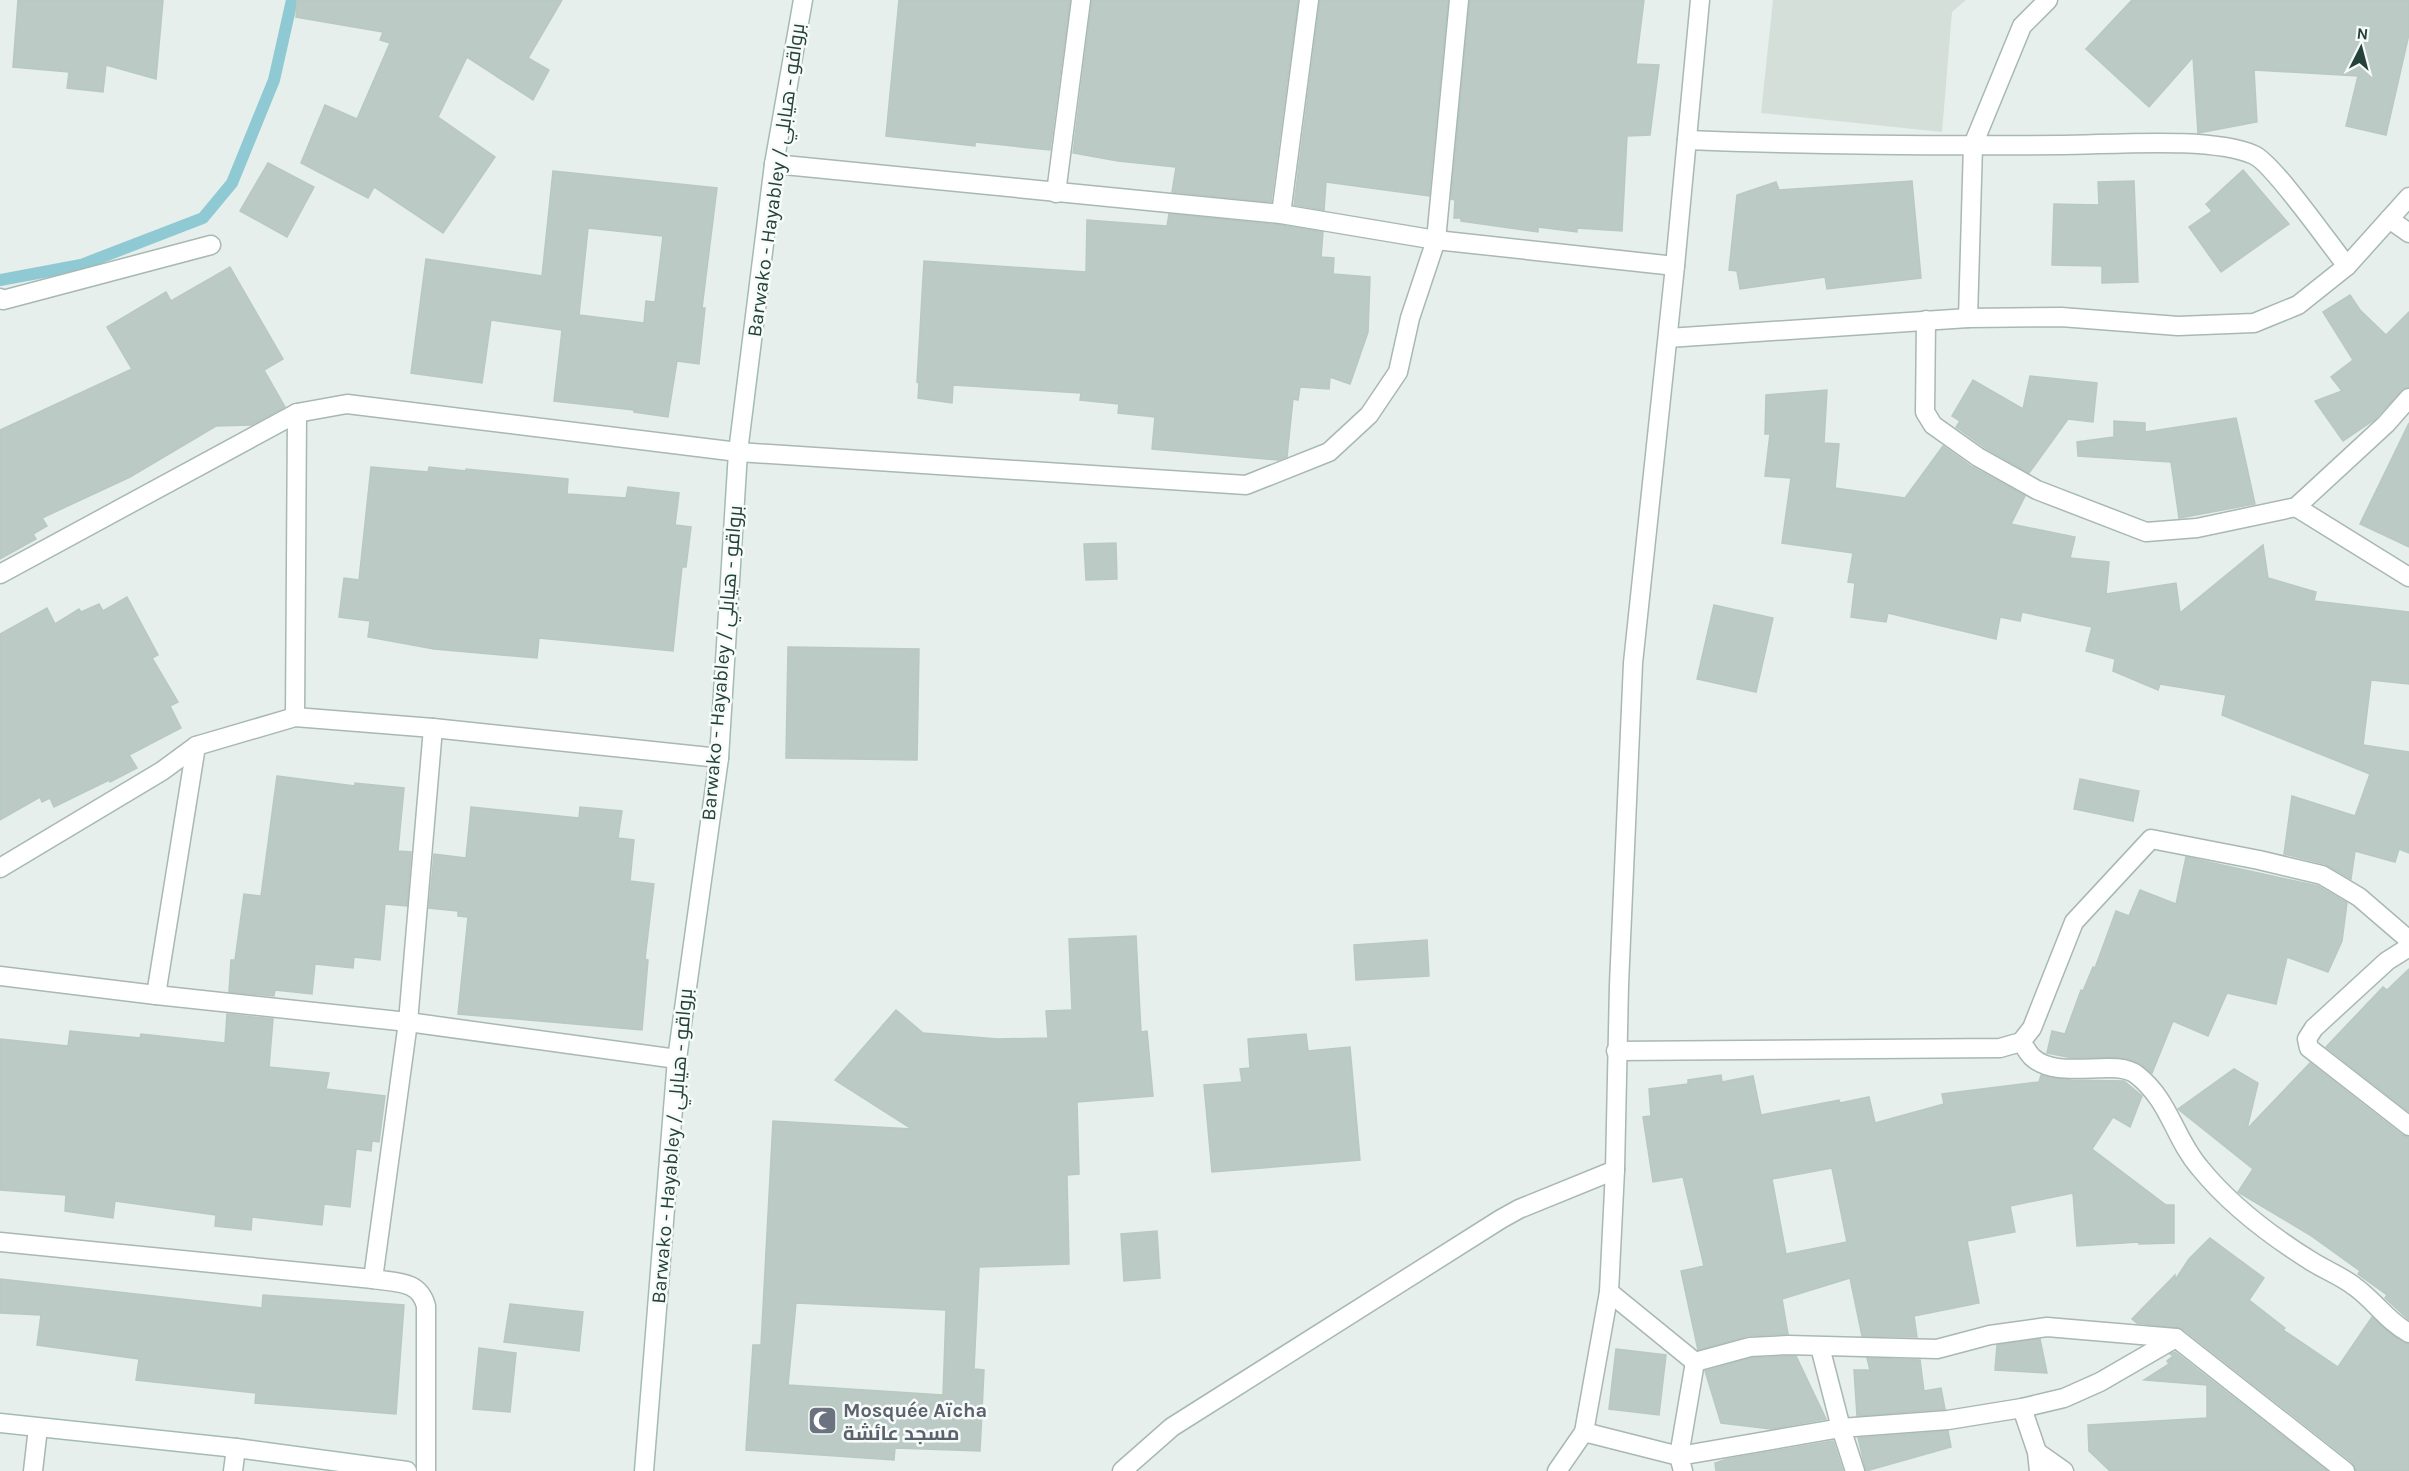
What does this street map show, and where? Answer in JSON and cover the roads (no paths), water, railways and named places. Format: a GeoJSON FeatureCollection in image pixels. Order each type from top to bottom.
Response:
{"type":"FeatureCollection","features":[{"type":"Feature","properties":{"kind":"street","name":"Barwako - Hayabley / برواقو - هيابلي"},"geometry":{"type":"LineString","coordinates":[[644,1471],[677,1059],[718,758],[738,452],[774,164],[803,0]]}},
{"type":"Feature","properties":{"kind":"street"},"geometry":{"type":"LineString","coordinates":[[1056,193],[1081,0]]}},
{"type":"Feature","properties":{"kind":"street"},"geometry":{"type":"LineString","coordinates":[[1281,214],[1309,0]]}},
{"type":"Feature","properties":{"kind":"street"},"geometry":{"type":"LineString","coordinates":[[0,574],[297,413],[347,404],[738,452],[1246,485],[1329,452],[1369,415],[1398,372],[1410,318],[1436,240],[1459,0]]}},
{"type":"Feature","properties":{"kind":"street"},"geometry":{"type":"LineString","coordinates":[[1557,1471],[1584,1432],[1609,1292],[1615,1170],[1616,1052],[1633,663],[1668,338],[1700,0]]}},
{"type":"Feature","properties":{"kind":"street"},"geometry":{"type":"LineString","coordinates":[[1968,318],[1973,145],[2022,26],[2049,0]]}},
{"type":"Feature","properties":{"kind":"street"},"geometry":{"type":"LineString","coordinates":[[1687,140],[1833,145],[2193,145],[2230,148],[2256,155],[2272,170],[2347,266]]}},
{"type":"Feature","properties":{"kind":"street"},"geometry":{"type":"LineString","coordinates":[[774,164],[1281,214],[1436,240],[1675,266]]}},
{"type":"Feature","properties":{"kind":"street"},"geometry":{"type":"LineString","coordinates":[[1668,338],[1968,318],[2061,317],[2178,326],[2254,323],[2298,305],[2347,266],[2409,197]]}},
{"type":"Feature","properties":{"kind":"street"},"geometry":{"type":"LineString","coordinates":[[2389,219],[2409,233]]}},
{"type":"Feature","properties":{"kind":"street"},"geometry":{"type":"LineString","coordinates":[[0,298],[3,300],[211,245]]}},
{"type":"Feature","properties":{"kind":"street"},"geometry":{"type":"LineString","coordinates":[[1926,320],[1925,412],[1933,425],[1978,457],[2037,490],[2146,532],[2197,528],[2296,507],[2386,424],[2409,398]]}},
{"type":"Feature","properties":{"kind":"street"},"geometry":{"type":"LineString","coordinates":[[295,717],[297,413]]}},
{"type":"Feature","properties":{"kind":"street"},"geometry":{"type":"LineString","coordinates":[[2296,507],[2409,577]]}},
{"type":"Feature","properties":{"kind":"street"},"geometry":{"type":"LineString","coordinates":[[0,868],[162,771],[196,746],[295,717],[433,728],[718,758]]}},
{"type":"Feature","properties":{"kind":"street"},"geometry":{"type":"LineString","coordinates":[[373,1279],[408,1022],[433,728]]}},
{"type":"Feature","properties":{"kind":"street"},"geometry":{"type":"LineString","coordinates":[[156,995],[196,746]]}},
{"type":"Feature","properties":{"kind":"street"},"geometry":{"type":"LineString","coordinates":[[1616,1052],[2000,1048],[2021,1042],[2032,1028],[2074,922],[2151,839],[2322,875],[2359,897],[2409,940]]}},
{"type":"Feature","properties":{"kind":"street"},"geometry":{"type":"LineString","coordinates":[[2409,947],[2386,961],[2314,1028],[2307,1039],[2309,1048],[2409,1126]]}},
{"type":"Feature","properties":{"kind":"street"},"geometry":{"type":"LineString","coordinates":[[0,976],[408,1022],[677,1059]]}},
{"type":"Feature","properties":{"kind":"street"},"geometry":{"type":"LineString","coordinates":[[2021,1042],[2034,1058],[2056,1067],[2089,1070],[2115,1068],[2134,1072],[2147,1083],[2166,1107],[2180,1137],[2199,1168],[2235,1203],[2267,1232],[2311,1261],[2354,1285],[2409,1333]]}},
{"type":"Feature","properties":{"kind":"street"},"geometry":{"type":"LineString","coordinates":[[1122,1471],[1172,1427],[1501,1219],[1519,1209],[1615,1170]]}},
{"type":"Feature","properties":{"kind":"street"},"geometry":{"type":"LineString","coordinates":[[0,1242],[373,1279],[414,1286],[423,1293],[426,1306],[426,1471]]}},
{"type":"Feature","properties":{"kind":"street"},"geometry":{"type":"LineString","coordinates":[[1609,1292],[1695,1362]]}},
{"type":"Feature","properties":{"kind":"street"},"geometry":{"type":"LineString","coordinates":[[1695,1362],[1750,1347],[1788,1345],[1937,1349],[1990,1335],[2047,1327],[2176,1338],[2345,1471]]}},
{"type":"Feature","properties":{"kind":"street"},"geometry":{"type":"LineString","coordinates":[[1584,1432],[1681,1463],[1841,1428],[1948,1420],[2022,1408],[2064,1398],[2100,1382],[2176,1338]]}},
{"type":"Feature","properties":{"kind":"street"},"geometry":{"type":"LineString","coordinates":[[1820,1347],[1855,1471]]}},
{"type":"Feature","properties":{"kind":"street"},"geometry":{"type":"LineString","coordinates":[[1681,1463],[1695,1362]]}},
{"type":"Feature","properties":{"kind":"street"},"geometry":{"type":"LineString","coordinates":[[2022,1408],[2037,1452],[2039,1471]]}},
{"type":"Feature","properties":{"kind":"street"},"geometry":{"type":"LineString","coordinates":[[0,1423],[236,1448],[407,1471]]}},
{"type":"Feature","properties":{"kind":"street"},"geometry":{"type":"LineString","coordinates":[[33,1471],[38,1428]]}},
{"type":"Feature","properties":{"kind":"street"},"geometry":{"type":"LineString","coordinates":[[233,1471],[236,1448]]}},
{"type":"Feature","properties":{"kind":"street"},"geometry":{"type":"LineString","coordinates":[[2037,1452],[2064,1471]]}},
{"type":"Feature","properties":{"kind":"waterway"},"geometry":{"type":"LineString","coordinates":[[0,280],[81,265],[203,218],[232,183],[274,80],[292,0]]}},
{"type":"Feature","properties":{"kind":"place","name":"Mosquée Aïcha مسجد عائشة"},"geometry":{"type":"Point","coordinates":[822,1421]}}]}
